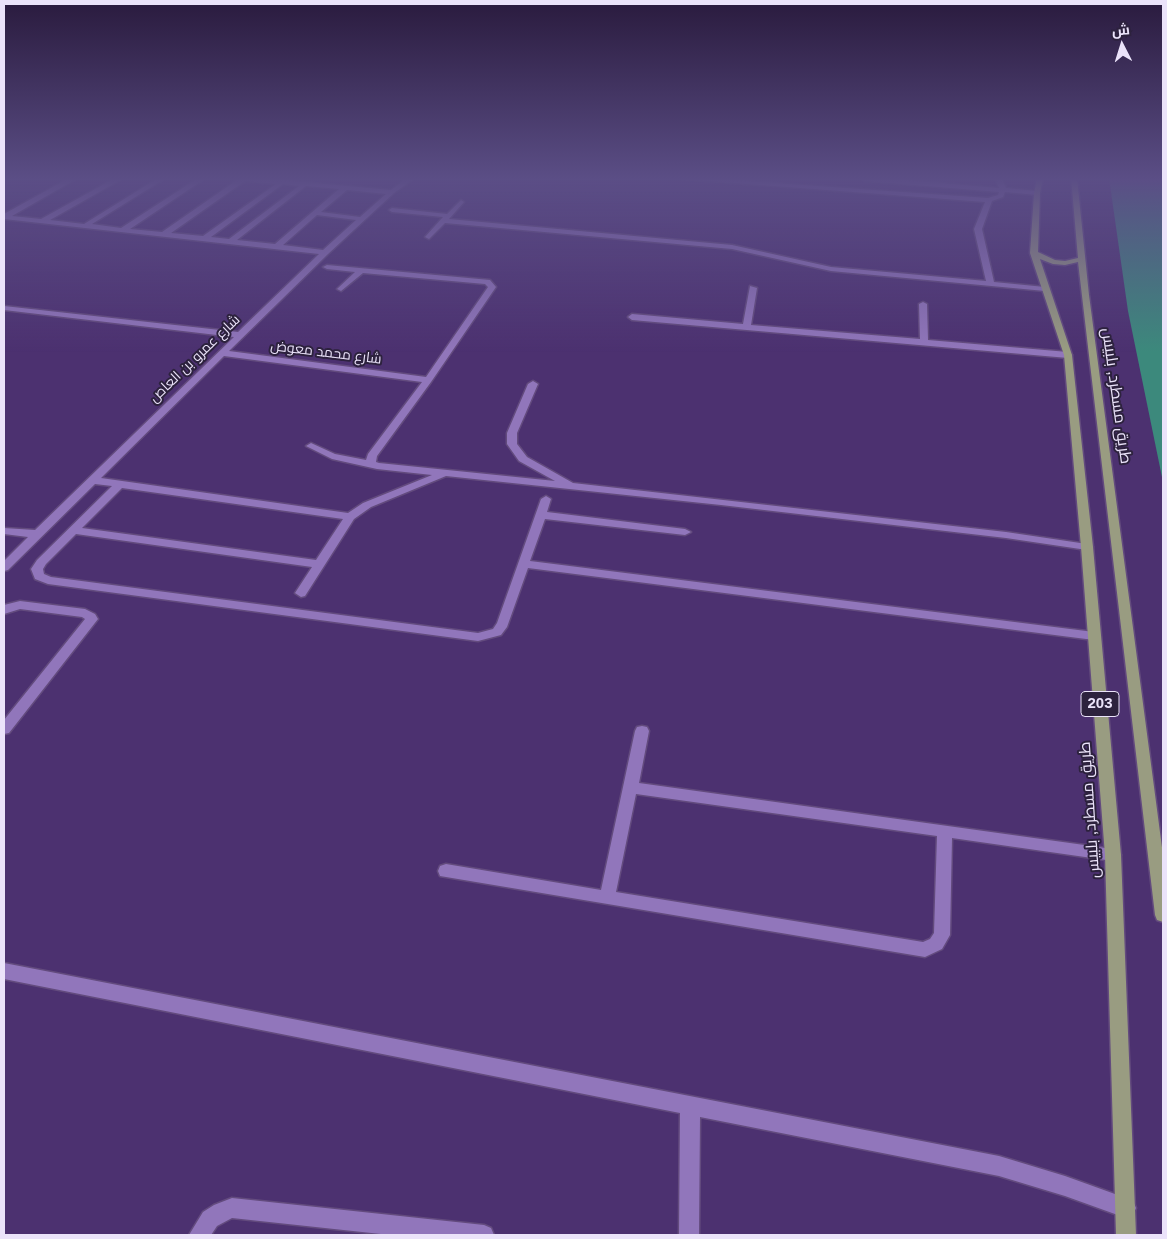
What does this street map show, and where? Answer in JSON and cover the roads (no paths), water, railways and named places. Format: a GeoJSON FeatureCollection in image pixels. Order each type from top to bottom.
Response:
{"type":"FeatureCollection","features":[{"type":"Feature","properties":{"kind":"main road","name":"طريق مسطرد, بلبيس"},"geometry":{"type":"LineString","coordinates":[[1035,236],[1034,253],[1068,354],[1087,547],[1113,854],[1126,1235]]}},
{"type":"Feature","properties":{"kind":"main road","name":"طريق مسطرد, بلبيس"},"geometry":{"type":"LineString","coordinates":[[1079,236],[1163,915]]}},
{"type":"Feature","properties":{"kind":"main road"},"geometry":{"type":"LineString","coordinates":[[1034,253],[1053,262],[1064,262],[1081,258]]}},
{"type":"Feature","properties":{"kind":"street"},"geometry":{"type":"LineString","coordinates":[[171,236],[324,252]]}},
{"type":"Feature","properties":{"kind":"street"},"geometry":{"type":"LineString","coordinates":[[204,239],[208,236]]}},
{"type":"Feature","properties":{"kind":"street"},"geometry":{"type":"LineString","coordinates":[[230,242],[238,236]]}},
{"type":"Feature","properties":{"kind":"street"},"geometry":{"type":"LineString","coordinates":[[276,247],[289,236]]}},
{"type":"Feature","properties":{"kind":"street","name":"شارع عمرو بن العاص"},"geometry":{"type":"LineString","coordinates":[[4,567],[343,236]]}},
{"type":"Feature","properties":{"kind":"street"},"geometry":{"type":"LineString","coordinates":[[622,236],[732,247],[831,269],[1045,289]]}},
{"type":"Feature","properties":{"kind":"street"},"geometry":{"type":"LineString","coordinates":[[980,236],[991,284]]}},
{"type":"Feature","properties":{"kind":"street"},"geometry":{"type":"LineString","coordinates":[[327,268],[487,282],[492,287],[428,380],[372,456],[371,463],[377,466]]}},
{"type":"Feature","properties":{"kind":"street"},"geometry":{"type":"LineString","coordinates":[[341,289],[360,271]]}},
{"type":"Feature","properties":{"kind":"street"},"geometry":{"type":"LineString","coordinates":[[747,326],[753,288]]}},
{"type":"Feature","properties":{"kind":"street"},"geometry":{"type":"LineString","coordinates":[[923,304],[924,341]]}},
{"type":"Feature","properties":{"kind":"street"},"geometry":{"type":"LineString","coordinates":[[4,308],[240,335]]}},
{"type":"Feature","properties":{"kind":"street"},"geometry":{"type":"LineString","coordinates":[[4,317],[16,309]]}},
{"type":"Feature","properties":{"kind":"street"},"geometry":{"type":"LineString","coordinates":[[632,317],[1068,354]]}},
{"type":"Feature","properties":{"kind":"street","name":"شارع محمد معوض"},"geometry":{"type":"LineString","coordinates":[[221,353],[428,380]]}},
{"type":"Feature","properties":{"kind":"street"},"geometry":{"type":"LineString","coordinates":[[533,384],[512,433],[512,444],[523,459],[573,488]]}},
{"type":"Feature","properties":{"kind":"street"},"geometry":{"type":"LineString","coordinates":[[311,446],[332,456],[377,466],[1006,535],[1087,547]]}},
{"type":"Feature","properties":{"kind":"street"},"geometry":{"type":"LineString","coordinates":[[301,593],[350,517],[367,505],[445,474]]}},
{"type":"Feature","properties":{"kind":"street"},"geometry":{"type":"LineString","coordinates":[[92,480],[350,517]]}},
{"type":"Feature","properties":{"kind":"street"},"geometry":{"type":"LineString","coordinates":[[120,484],[38,566],[37,573],[43,579],[478,638],[491,635],[500,628],[546,499]]}},
{"type":"Feature","properties":{"kind":"street"},"geometry":{"type":"LineString","coordinates":[[541,516],[685,532]]}},
{"type":"Feature","properties":{"kind":"street"},"geometry":{"type":"LineString","coordinates":[[73,530],[319,564]]}},
{"type":"Feature","properties":{"kind":"street"},"geometry":{"type":"LineString","coordinates":[[4,531],[36,534]]}},
{"type":"Feature","properties":{"kind":"street"},"geometry":{"type":"LineString","coordinates":[[524,564],[1094,636]]}},
{"type":"Feature","properties":{"kind":"street"},"geometry":{"type":"LineString","coordinates":[[4,610],[11,606],[20,606],[85,613],[92,619],[4,729]]}},
{"type":"Feature","properties":{"kind":"street"},"geometry":{"type":"LineString","coordinates":[[607,898],[642,732]]}},
{"type":"Feature","properties":{"kind":"street"},"geometry":{"type":"LineString","coordinates":[[630,787],[1113,854]]}},
{"type":"Feature","properties":{"kind":"street"},"geometry":{"type":"LineString","coordinates":[[446,871],[925,950],[936,944],[942,935],[945,830]]}},
{"type":"Feature","properties":{"kind":"street"},"geometry":{"type":"LineString","coordinates":[[4,971],[999,1166],[1065,1186],[1126,1208]]}},
{"type":"Feature","properties":{"kind":"street"},"geometry":{"type":"LineString","coordinates":[[689,1235],[690,1105]]}},
{"type":"Feature","properties":{"kind":"street"},"geometry":{"type":"LineString","coordinates":[[199,1235],[210,1219],[232,1208],[484,1235]]}}]}
